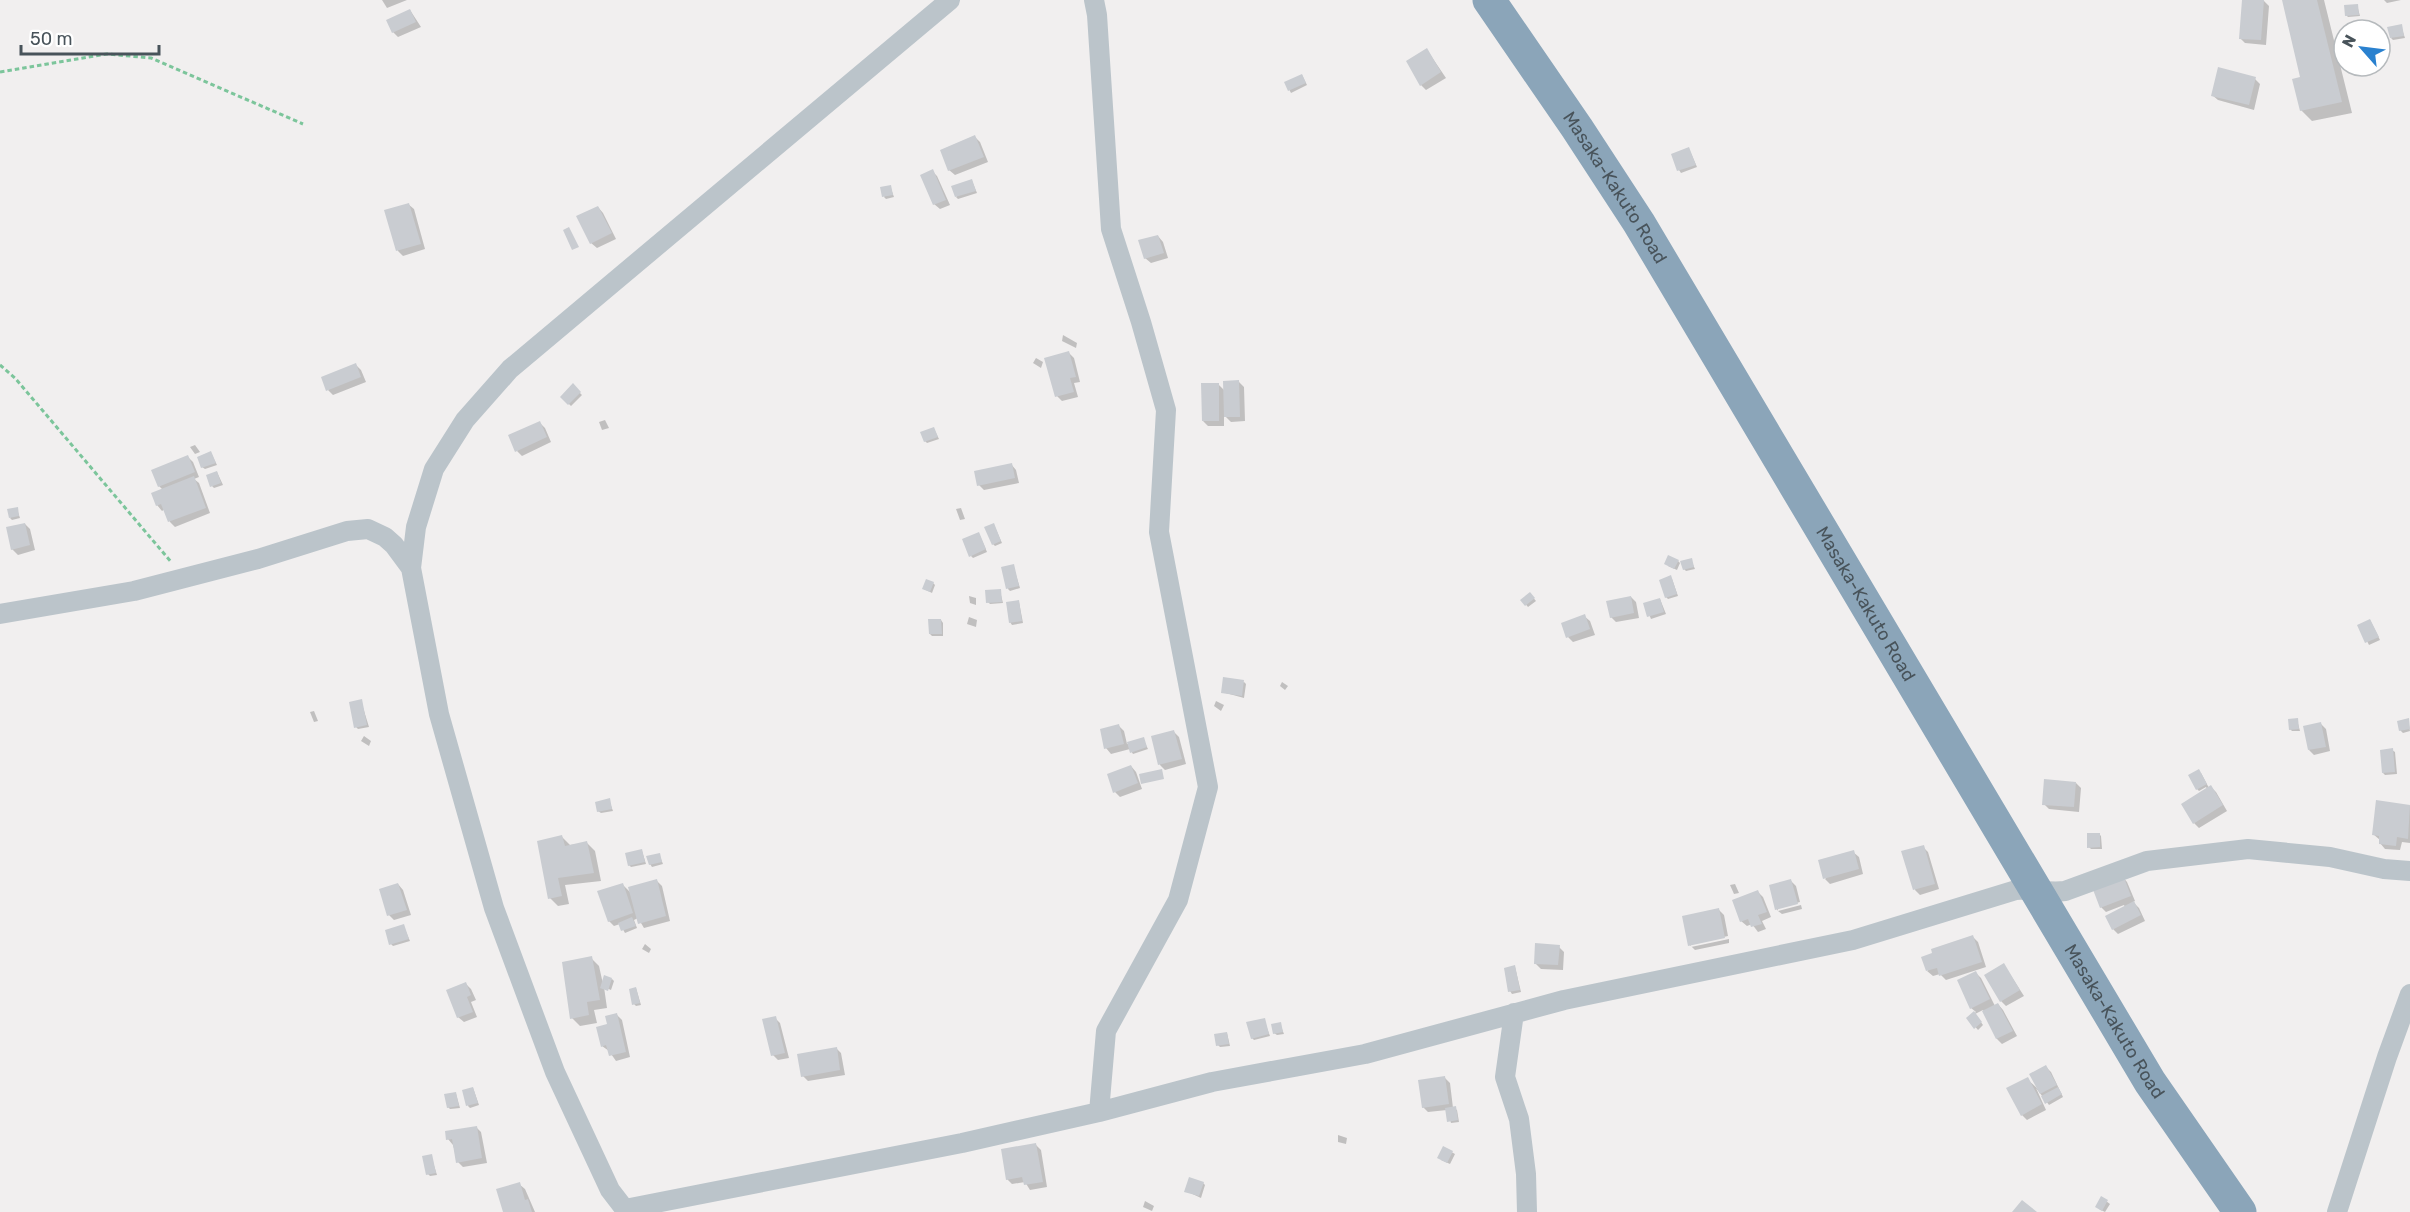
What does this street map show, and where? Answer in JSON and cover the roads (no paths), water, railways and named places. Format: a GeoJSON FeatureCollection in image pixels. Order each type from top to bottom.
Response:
{"type":"FeatureCollection","features":[{"type":"Feature","properties":{"kind":"highway","name":"Masaka-Kakuto Road"},"geometry":{"type":"LineString","coordinates":[[1489,0],[1577,128],[1668,270],[2151,1082],[2240,1212]]}},
{"type":"Feature","properties":{"kind":"street"},"geometry":{"type":"LineString","coordinates":[[950,0],[510,369],[465,420],[434,470],[416,527],[411,567],[439,714],[494,908],[555,1072],[610,1190],[626,1211],[962,1143],[1098,1112],[1212,1082],[1365,1054],[1564,1000],[1854,940],[2016,890],[2065,891],[2147,861],[2248,849],[2330,857],[2384,869],[2410,872]]}},
{"type":"Feature","properties":{"kind":"street"},"geometry":{"type":"LineString","coordinates":[[1094,0],[1097,15],[1111,229],[1166,410],[1159,532],[1208,787],[1178,900],[1106,1031],[1098,1112]]}},
{"type":"Feature","properties":{"kind":"street"},"geometry":{"type":"LineString","coordinates":[[0,614],[135,591],[258,559],[347,531],[368,530],[385,537],[411,567]]}},
{"type":"Feature","properties":{"kind":"street"},"geometry":{"type":"LineString","coordinates":[[2337,1212],[2386,1057],[2410,994]]}},
{"type":"Feature","properties":{"kind":"street"},"geometry":{"type":"LineString","coordinates":[[1514,1013],[1505,1077],[1519,1119],[1526,1174],[1527,1212]]}}]}
